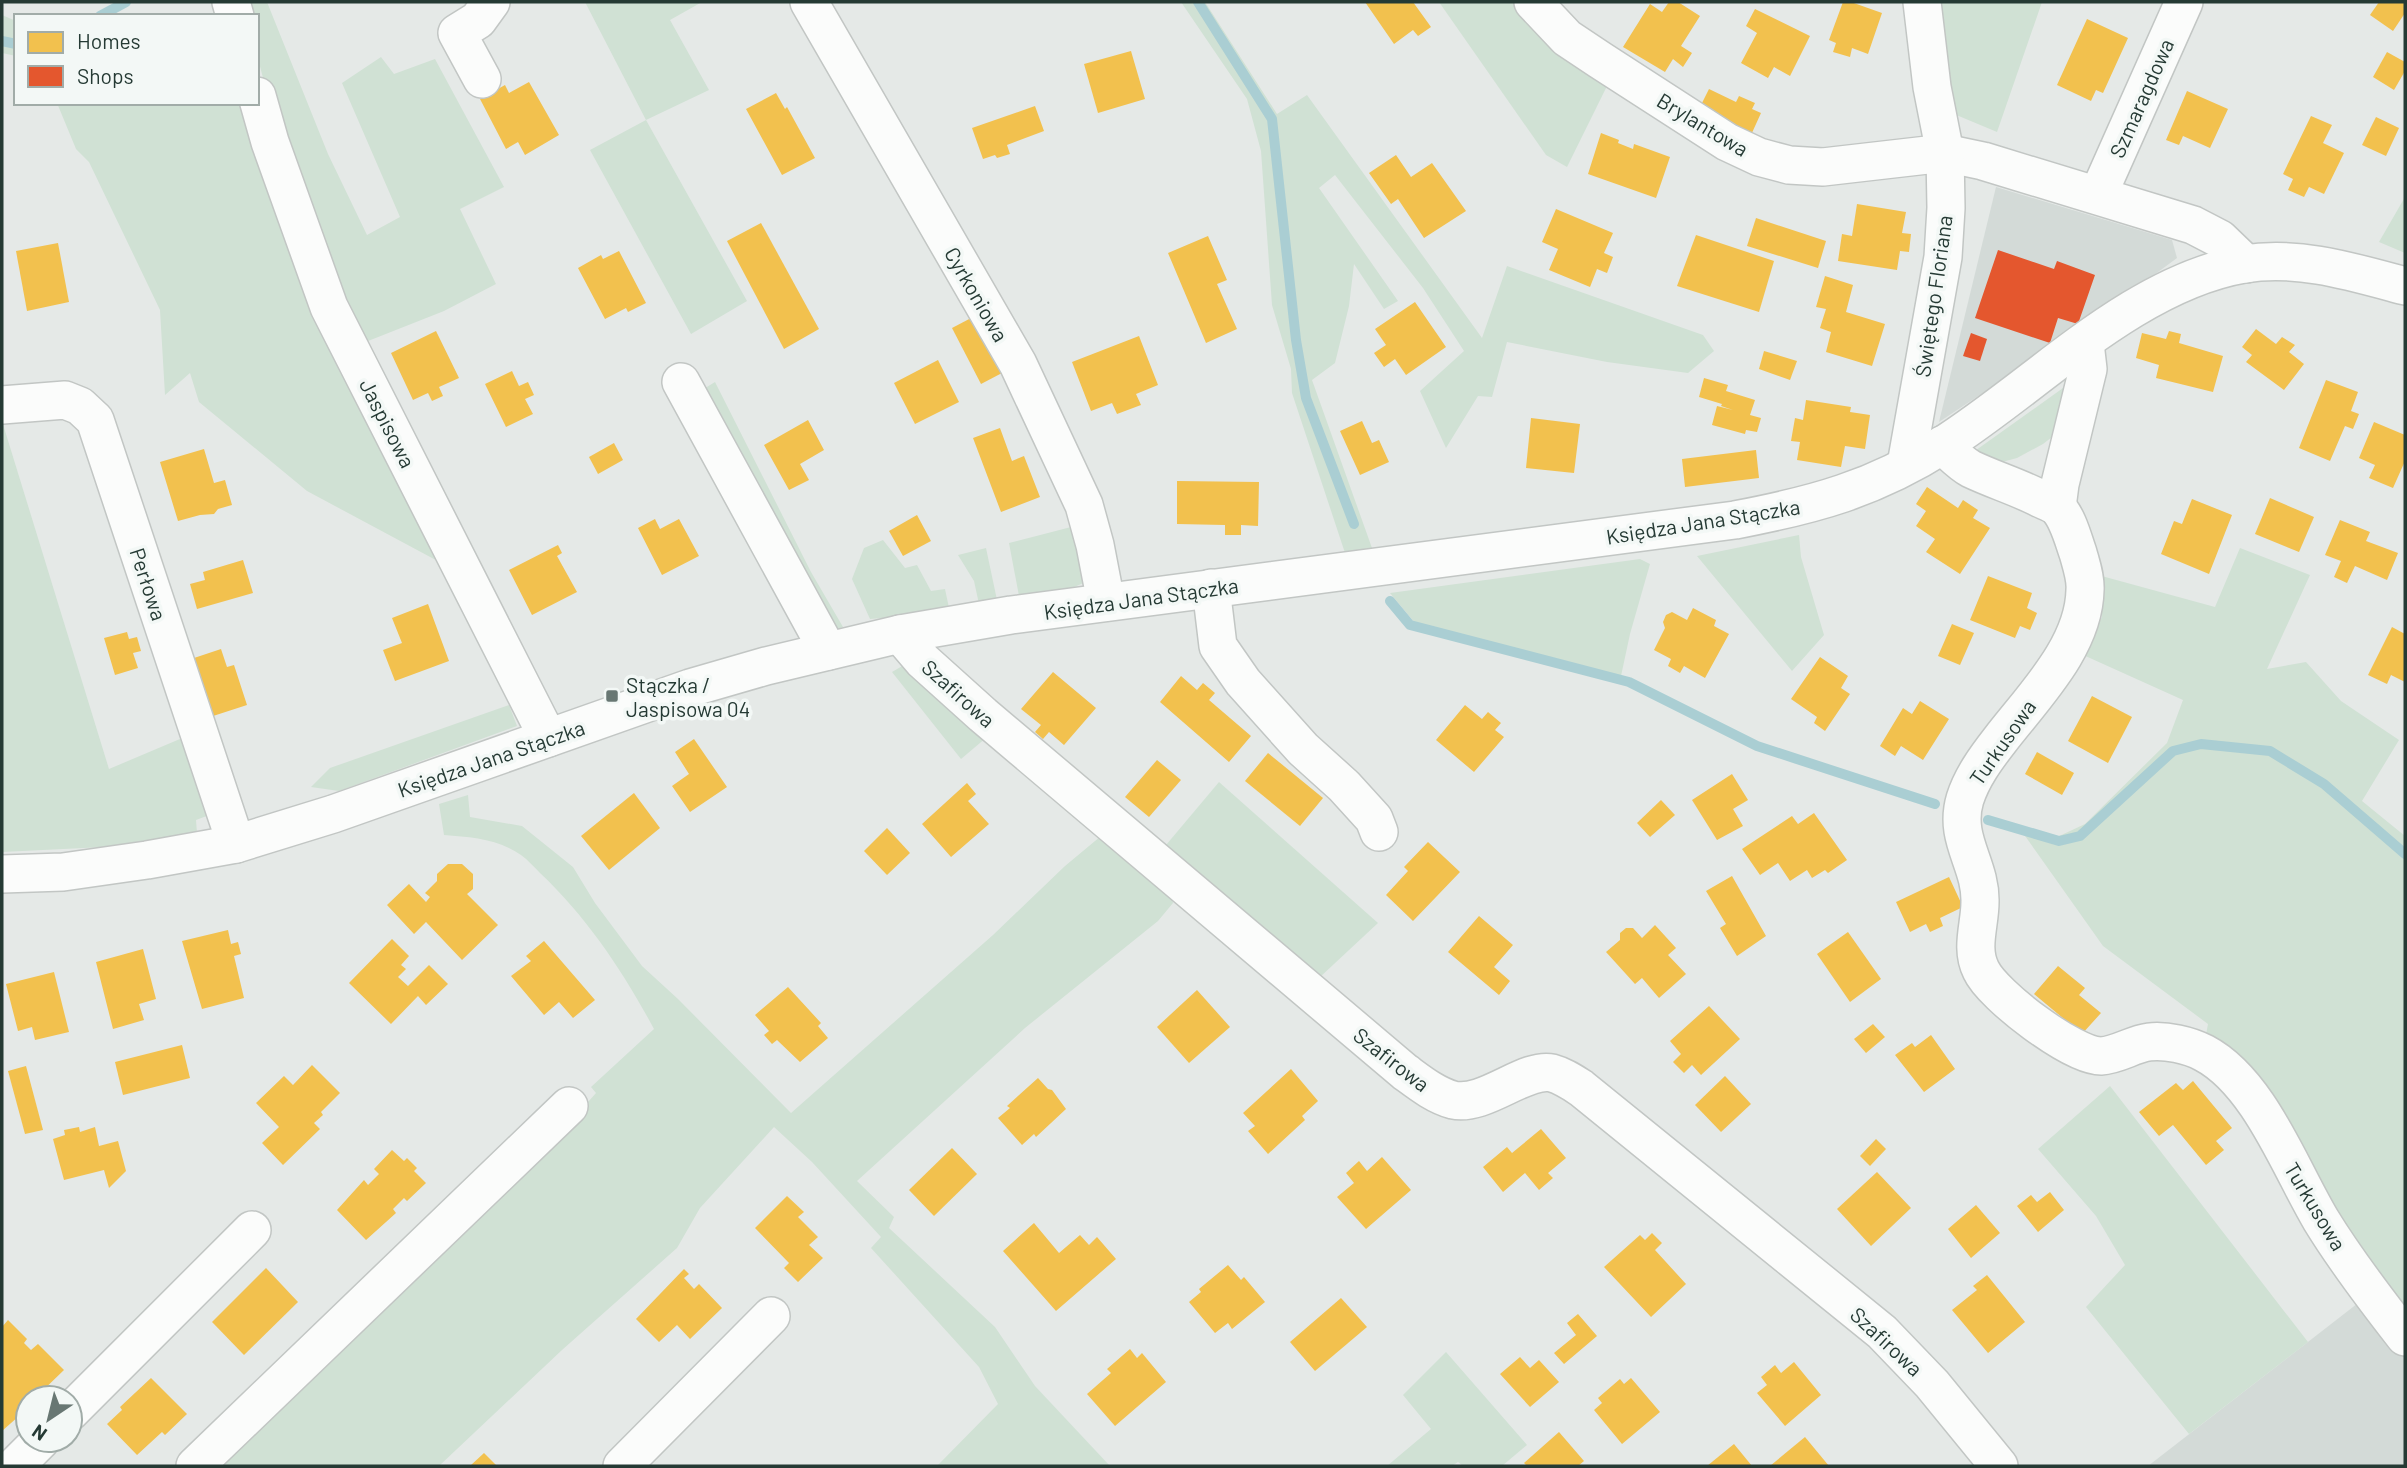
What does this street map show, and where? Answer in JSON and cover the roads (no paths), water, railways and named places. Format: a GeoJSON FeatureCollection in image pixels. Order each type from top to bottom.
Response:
{"type":"FeatureCollection","features":[{"type":"Feature","properties":{"kind":"street"},"geometry":{"type":"LineString","coordinates":[[482,79],[457,33],[478,20],[491,2]]}},
{"type":"Feature","properties":{"kind":"street","name":"Cyrkoniowa"},"geometry":{"type":"LineString","coordinates":[[809,2],[1018,364],[1084,505],[1106,602]]}},
{"type":"Feature","properties":{"kind":"street","name":"Brylantowa"},"geometry":{"type":"LineString","coordinates":[[1533,2],[1567,37],[1600,60],[1727,142],[1759,157],[1789,165],[1823,167],[1945,153]]}},
{"type":"Feature","properties":{"kind":"street","name":"Świętego Floriana"},"geometry":{"type":"LineString","coordinates":[[1906,465],[1943,257],[1946,208],[1945,153],[1932,87],[1922,2]]}},
{"type":"Feature","properties":{"kind":"street","name":"Szmaragdowa"},"geometry":{"type":"LineString","coordinates":[[2098,195],[2184,2]]}},
{"type":"Feature","properties":{"kind":"street","name":"Jaspisowa"},"geometry":{"type":"LineString","coordinates":[[259,103],[270,142],[329,307],[548,738]]}},
{"type":"Feature","properties":{"kind":"street"},"geometry":{"type":"LineString","coordinates":[[1945,153],[1983,161],[2193,225],[2220,239],[2246,264]]}},
{"type":"Feature","properties":{"kind":"street","name":"Księdza Jana Stączka"},"geometry":{"type":"LineString","coordinates":[[2,874],[63,872],[236,844],[333,814],[690,688],[900,634],[1011,615],[1735,520],[1790,510],[1835,498],[1873,483],[1942,445],[2135,308],[2176,285],[2209,272],[2246,264],[2289,262],[2322,265],[2405,286]]}},
{"type":"Feature","properties":{"kind":"street"},"geometry":{"type":"LineString","coordinates":[[1942,445],[1968,468],[2026,491],[2057,507],[2060,484],[2088,369],[2085,342]]}},
{"type":"Feature","properties":{"kind":"street"},"geometry":{"type":"LineString","coordinates":[[681,382],[828,651]]}},
{"type":"Feature","properties":{"kind":"street","name":"Perłowa"},"geometry":{"type":"LineString","coordinates":[[2,405],[65,400],[80,406],[95,420],[236,844]]}},
{"type":"Feature","properties":{"kind":"street","name":"Turkusowa"},"geometry":{"type":"LineString","coordinates":[[2057,507],[2071,531],[2081,562],[2085,589],[2081,615],[2055,669],[1979,768],[1965,798],[1960,822],[1975,871],[1980,900],[1975,948],[1981,971],[2015,1008],[2078,1050],[2100,1056],[2150,1042],[2180,1045],[2204,1053],[2234,1074],[2255,1102],[2322,1222],[2405,1337]]}},
{"type":"Feature","properties":{"kind":"street"},"geometry":{"type":"LineString","coordinates":[[1212,588],[1219,646],[1243,681],[1303,749],[1344,786],[1374,819],[1379,832]]}},
{"type":"Feature","properties":{"kind":"street","name":"Szafirowa"},"geometry":{"type":"LineString","coordinates":[[900,634],[923,661],[983,715],[1405,1072],[1433,1092],[1454,1100],[1472,1100],[1549,1072],[1581,1088],[1882,1332],[1932,1384],[1999,1466]]}},
{"type":"Feature","properties":{"kind":"street"},"geometry":{"type":"LineString","coordinates":[[195,1466],[569,1106]]}},
{"type":"Feature","properties":{"kind":"street"},"geometry":{"type":"LineString","coordinates":[[84,1398],[252,1230]]}},
{"type":"Feature","properties":{"kind":"street"},"geometry":{"type":"LineString","coordinates":[[622,1466],[771,1315]]}},
{"type":"Feature","properties":{"kind":"waterway"},"geometry":{"type":"LineString","coordinates":[[104,14],[126,2]]}},
{"type":"Feature","properties":{"kind":"waterway"},"geometry":{"type":"LineString","coordinates":[[1198,2],[1272,119],[1296,340],[1306,398],[1354,524]]}},
{"type":"Feature","properties":{"kind":"waterway"},"geometry":{"type":"LineString","coordinates":[[2,41],[14,44]]}},
{"type":"Feature","properties":{"kind":"waterway"},"geometry":{"type":"LineString","coordinates":[[1390,601],[1410,625],[1629,682],[1757,746],[1935,804]]}},
{"type":"Feature","properties":{"kind":"waterway"},"geometry":{"type":"LineString","coordinates":[[1988,820],[2059,841],[2080,836],[2173,751],[2201,744],[2270,751],[2324,784],[2405,854]]}},
{"type":"Feature","properties":{"kind":"place","name":"Stączka / Jaspisowa 04"},"geometry":{"type":"Point","coordinates":[612,696]}}]}
